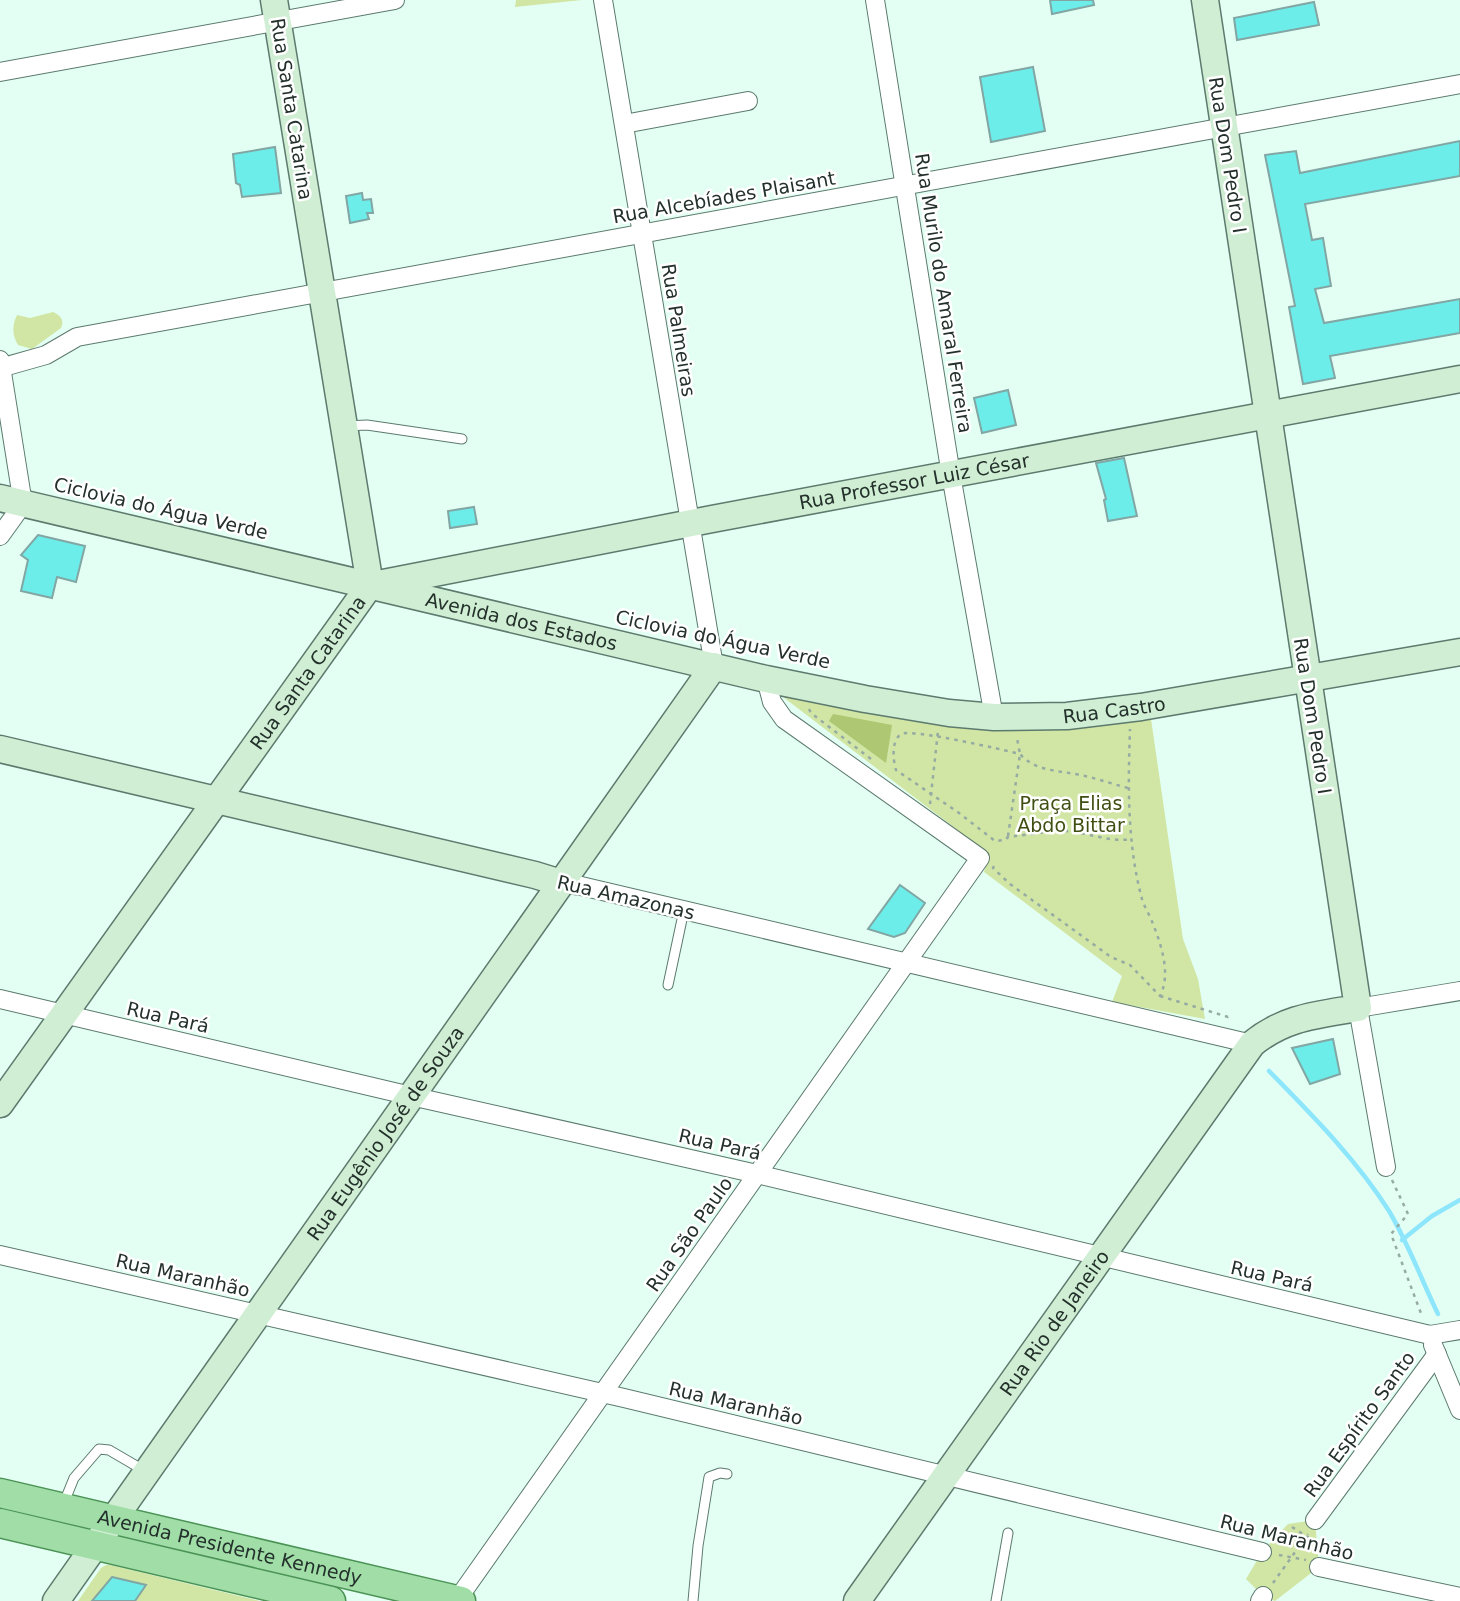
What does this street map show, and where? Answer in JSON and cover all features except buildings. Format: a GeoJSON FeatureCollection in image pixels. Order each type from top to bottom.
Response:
{"type":"FeatureCollection","features":[{"type":"Feature","properties":{"kind":"main road","name":"Avenida Presidente Kennedy"},"geometry":{"type":"LineString","coordinates":[[0,1493],[459,1601]]}},
{"type":"Feature","properties":{"kind":"main road","name":"Avenida Presidente Kennedy"},"geometry":{"type":"LineString","coordinates":[[0,1523],[331,1601]]}},
{"type":"Feature","properties":{"kind":"street"},"geometry":{"type":"LineString","coordinates":[[0,72],[276,11],[395,0]]}},
{"type":"Feature","properties":{"kind":"street","name":"Rua Palmeiras"},"geometry":{"type":"LineString","coordinates":[[603,0],[714,666]]}},
{"type":"Feature","properties":{"kind":"street","name":"Rua Murilo do Amaral Ferreira"},"geometry":{"type":"LineString","coordinates":[[875,0],[951,475],[994,717]]}},
{"type":"Feature","properties":{"kind":"street","name":"Rua Dom Pedro I"},"geometry":{"type":"LineString","coordinates":[[1205,0],[1358,1008],[1386,1167]]}},
{"type":"Feature","properties":{"kind":"street","name":"Rua Santa Catarina"},"geometry":{"type":"LineString","coordinates":[[0,1104],[370,585],[276,11]]}},
{"type":"Feature","properties":{"kind":"street","name":"Rua Alcebíades Plaisant"},"geometry":{"type":"LineString","coordinates":[[0,365],[27,362],[77,338],[1460,84]]}},
{"type":"Feature","properties":{"kind":"street"},"geometry":{"type":"LineString","coordinates":[[624,124],[748,102]]}},
{"type":"Feature","properties":{"kind":"street"},"geometry":{"type":"LineString","coordinates":[[0,365],[12,501],[0,536]]}},
{"type":"Feature","properties":{"kind":"street","name":"Rua Professor Luiz César"},"geometry":{"type":"LineString","coordinates":[[370,585],[1460,380]]}},
{"type":"Feature","properties":{"kind":"street","name":"Avenida dos Estados"},"geometry":{"type":"LineString","coordinates":[[12,501],[766,679]]}},
{"type":"Feature","properties":{"kind":"street","name":"Rua Castro"},"geometry":{"type":"LineString","coordinates":[[766,679],[909,707],[994,717],[1055,716],[1104,712],[1460,652]]}},
{"type":"Feature","properties":{"kind":"street","name":"Rua Eugênio José de Souza"},"geometry":{"type":"LineString","coordinates":[[55,1601],[714,666]]}},
{"type":"Feature","properties":{"kind":"street"},"geometry":{"type":"LineString","coordinates":[[766,679],[772,702],[784,719],[990,855]]}},
{"type":"Feature","properties":{"kind":"street","name":"Rua Amazonas"},"geometry":{"type":"LineString","coordinates":[[0,749],[1252,1044]]}},
{"type":"Feature","properties":{"kind":"street","name":"Rua São Paulo"},"geometry":{"type":"LineString","coordinates":[[459,1601],[602,1393],[906,963],[990,855]]}},
{"type":"Feature","properties":{"kind":"street"},"geometry":{"type":"LineString","coordinates":[[1252,1044],[1268,1031],[1293,1020],[1460,991]]}},
{"type":"Feature","properties":{"kind":"street","name":"Rua Pará"},"geometry":{"type":"LineString","coordinates":[[0,999],[757,1174],[1430,1335]]}},
{"type":"Feature","properties":{"kind":"street","name":"Rua Rio de Janeiro"},"geometry":{"type":"LineString","coordinates":[[857,1601],[1252,1044]]}},
{"type":"Feature","properties":{"kind":"street","name":"Rua Maranhão"},"geometry":{"type":"LineString","coordinates":[[0,1255],[602,1393],[1262,1552]]}},
{"type":"Feature","properties":{"kind":"street"},"geometry":{"type":"LineString","coordinates":[[1460,1330],[1430,1335],[1460,1410]]}},
{"type":"Feature","properties":{"kind":"street","name":"Rua Espírito Santo"},"geometry":{"type":"LineString","coordinates":[[1315,1520],[1437,1354]]}},
{"type":"Feature","properties":{"kind":"street","name":"Rua Maranhão"},"geometry":{"type":"LineString","coordinates":[[1319,1567],[1460,1597]]}},
{"type":"Feature","properties":{"kind":"lane"},"geometry":{"type":"LineString","coordinates":[[345,426],[367,425],[461,439]]}},
{"type":"Feature","properties":{"kind":"lane"},"geometry":{"type":"LineString","coordinates":[[668,985],[684,910]]}},
{"type":"Feature","properties":{"kind":"lane"},"geometry":{"type":"LineString","coordinates":[[62,1507],[74,1478],[99,1449],[109,1450],[146,1472]]}},
{"type":"Feature","properties":{"kind":"lane"},"geometry":{"type":"LineString","coordinates":[[693,1601],[709,1477],[720,1473],[727,1474]]}},
{"type":"Feature","properties":{"kind":"lane"},"geometry":{"type":"LineString","coordinates":[[996,1601],[1008,1534]]}},
{"type":"Feature","properties":{"kind":"path"},"geometry":{"type":"LineString","coordinates":[[821,709],[807,707],[811,713],[876,763]]}},
{"type":"Feature","properties":{"kind":"path"},"geometry":{"type":"LineString","coordinates":[[994,717],[1015,728],[1020,754],[1008,837]]}},
{"type":"Feature","properties":{"kind":"path"},"geometry":{"type":"LineString","coordinates":[[1130,722],[1128,788],[1132,839],[1142,902],[1158,937],[1165,969],[1160,996]]}},
{"type":"Feature","properties":{"kind":"path"},"geometry":{"type":"LineString","coordinates":[[930,804],[938,726]]}},
{"type":"Feature","properties":{"kind":"path"},"geometry":{"type":"LineString","coordinates":[[1128,788],[1080,775],[1046,770],[1028,763],[1020,754],[906,732],[897,739],[894,751],[896,770],[995,841],[1062,831],[1118,841],[1132,839]]}},
{"type":"Feature","properties":{"kind":"path"},"geometry":{"type":"LineString","coordinates":[[995,841],[990,855],[993,868],[1010,884],[1111,957],[1130,965],[1160,996],[1228,1017],[1232,1015]]}},
{"type":"Feature","properties":{"kind":"path"},"geometry":{"type":"LineString","coordinates":[[1386,1167],[1408,1214],[1391,1234],[1430,1335]]}},
{"type":"Feature","properties":{"kind":"path"},"geometry":{"type":"LineString","coordinates":[[1261,1599],[1307,1536],[1315,1520]]}},
{"type":"Feature","properties":{"kind":"path"},"geometry":{"type":"LineString","coordinates":[[1292,1527],[1314,1541]]}},
{"type":"Feature","properties":{"kind":"path","name":"Rua Maranhão"},"geometry":{"type":"LineString","coordinates":[[1262,1552],[1312,1562],[1319,1567]]}},
{"type":"Feature","properties":{"kind":"green space"},"geometry":{"type":"Polygon","coordinates":[[[516,0],[582,0],[515,7],[516,0]]]}},
{"type":"Feature","properties":{"kind":"green space"},"geometry":{"type":"Polygon","coordinates":[[[53,312],[61,318],[61,328],[32,349],[18,345],[13,330],[17,315],[30,318],[53,312]]]}},
{"type":"Feature","properties":{"kind":"green space","name":"Praça Elias Abdo Bittar"},"geometry":{"type":"Polygon","coordinates":[[[783,697],[1011,723],[1151,719],[1183,939],[1198,979],[1205,1019],[1112,1002],[1122,976],[984,872],[988,856],[981,848],[783,697]]]}},
{"type":"Feature","properties":{"kind":"green space"},"geometry":{"type":"Polygon","coordinates":[[[833,714],[892,725],[886,763],[829,721],[833,714]]]}},
{"type":"Feature","properties":{"kind":"green space"},"geometry":{"type":"Polygon","coordinates":[[[1315,1520],[1319,1567],[1275,1601],[1263,1596],[1246,1579],[1262,1552],[1288,1524],[1315,1520]]]}},
{"type":"Feature","properties":{"kind":"green space"},"geometry":{"type":"Polygon","coordinates":[[[106,1565],[260,1601],[78,1601],[101,1568],[106,1565]]]}},
{"type":"Feature","properties":{"kind":"waterway"},"geometry":{"type":"LineString","coordinates":[[1269,1071],[1333,1138],[1376,1192],[1402,1236],[1438,1314]]}},
{"type":"Feature","properties":{"kind":"waterway"},"geometry":{"type":"LineString","coordinates":[[1402,1240],[1432,1216],[1460,1200]]}}]}
